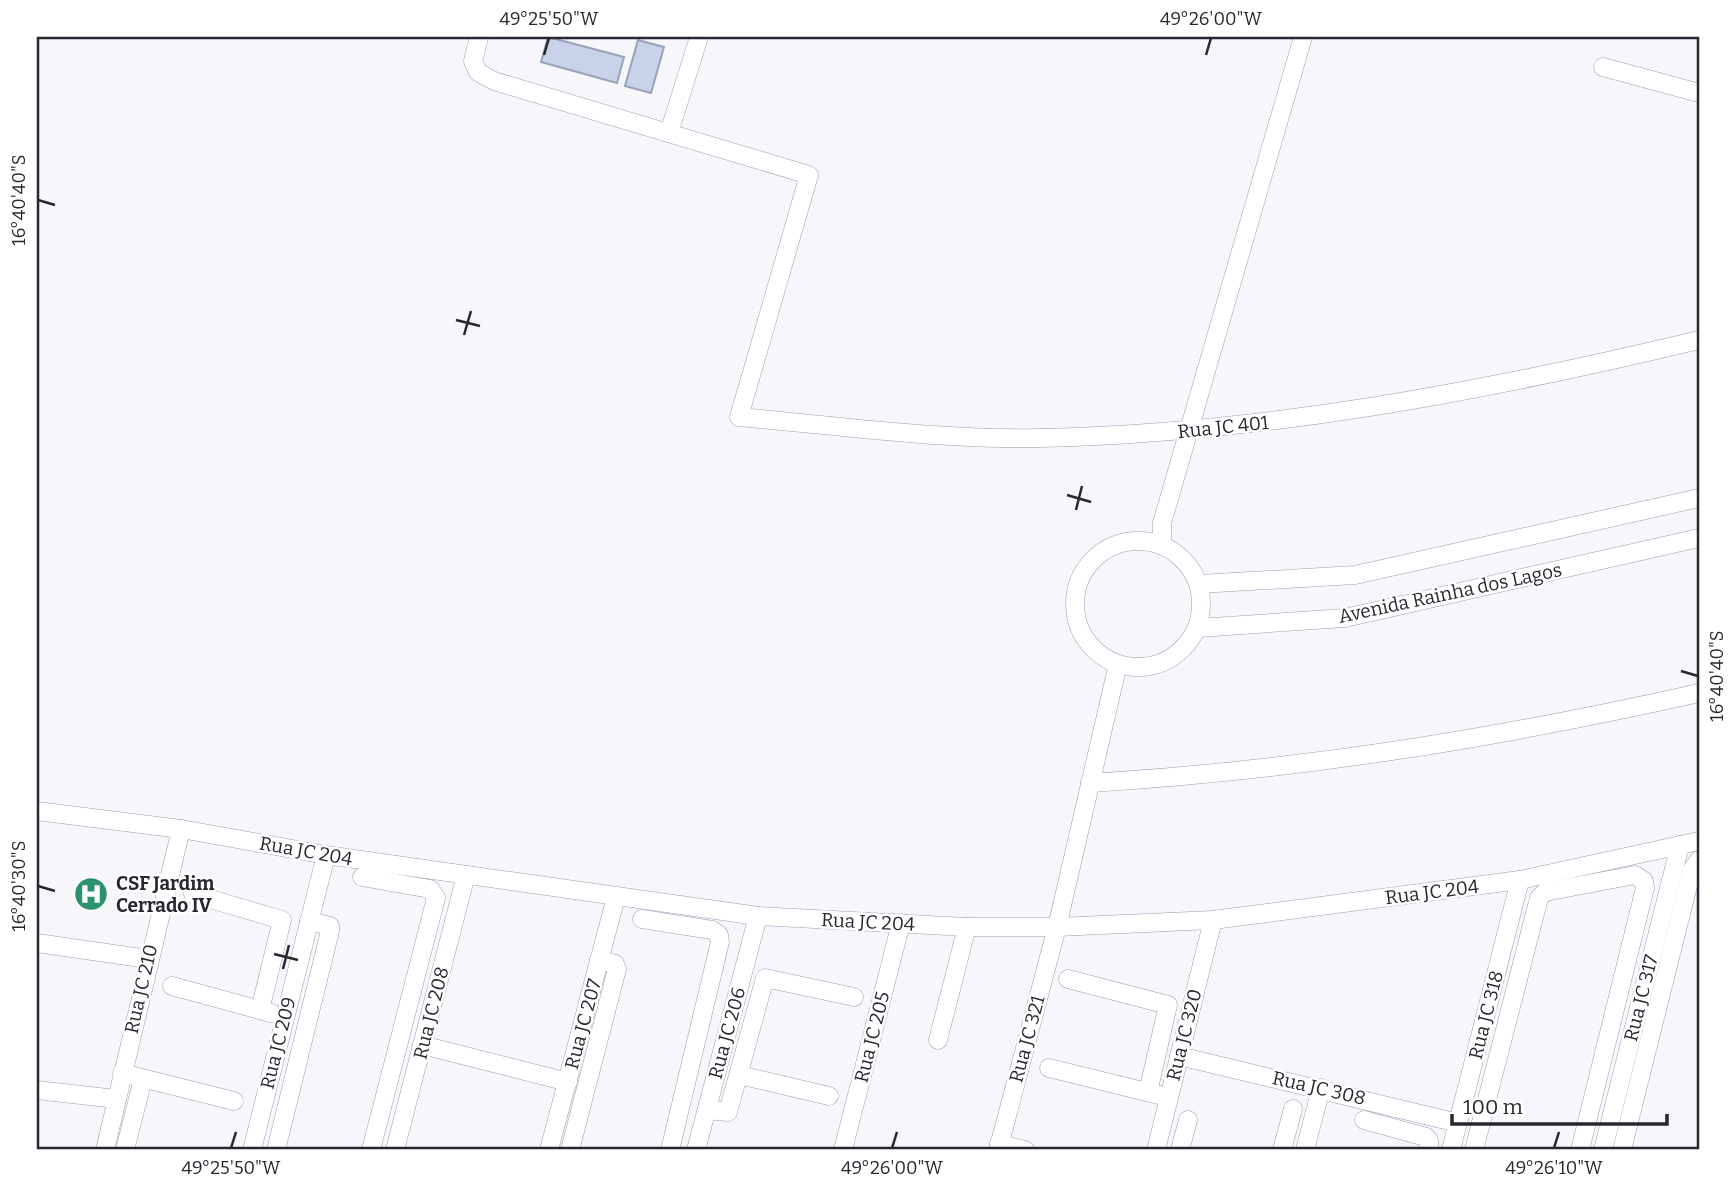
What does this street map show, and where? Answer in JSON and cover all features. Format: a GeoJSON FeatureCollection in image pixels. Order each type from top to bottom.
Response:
{"type":"FeatureCollection","features":[{"type":"Feature","properties":{"kind":"street"},"geometry":{"type":"LineString","coordinates":[[478,37],[473,61],[478,72],[494,81],[669,133],[699,37]]}},
{"type":"Feature","properties":{"kind":"street"},"geometry":{"type":"LineString","coordinates":[[1162,545],[1162,523],[1303,37]]}},
{"type":"Feature","properties":{"kind":"street"},"geometry":{"type":"LineString","coordinates":[[1603,67],[1699,93]]}},
{"type":"Feature","properties":{"kind":"street","name":"Rua JC 401"},"geometry":{"type":"LineString","coordinates":[[669,133],[808,175],[739,417],[897,432],[1037,438],[1188,432],[1360,410],[1603,363],[1699,340]]}},
{"type":"Feature","properties":{"kind":"street","name":"Avenida Rainha dos Lagos"},"geometry":{"type":"LineString","coordinates":[[1199,584],[1355,575],[1699,498]]}},
{"type":"Feature","properties":{"kind":"street","name":"Avenida Rainha dos Lagos"},"geometry":{"type":"LineString","coordinates":[[1198,628],[1345,618],[1699,538]]}},
{"type":"Feature","properties":{"kind":"street"},"geometry":{"type":"LineString","coordinates":[[1135,540],[1162,545],[1185,561],[1199,584],[1202,606],[1198,628],[1184,648],[1164,663],[1139,668],[1118,664],[1094,650],[1080,630],[1074,610],[1075,590],[1087,565],[1108,547],[1135,540]]}},
{"type":"Feature","properties":{"kind":"street","name":"Rua JC 321"},"geometry":{"type":"LineString","coordinates":[[998,1147],[1056,927],[1118,664]]}},
{"type":"Feature","properties":{"kind":"street"},"geometry":{"type":"LineString","coordinates":[[1090,783],[1240,772],[1395,753],[1554,726],[1699,693]]}},
{"type":"Feature","properties":{"kind":"street","name":"Rua JC 204"},"geometry":{"type":"LineString","coordinates":[[37,811],[181,829],[326,855],[758,916],[967,927],[1056,927],[1213,920],[1520,880],[1699,841]]}},
{"type":"Feature","properties":{"kind":"street","name":"Rua JC 210"},"geometry":{"type":"LineString","coordinates":[[105,1150],[148,959],[181,829]]}},
{"type":"Feature","properties":{"kind":"street","name":"Rua JC 317"},"geometry":{"type":"LineString","coordinates":[[1603,1150],[1679,845]]}},
{"type":"Feature","properties":{"kind":"street","name":"Rua JC 209"},"geometry":{"type":"LineString","coordinates":[[252,1150],[326,855]]}},
{"type":"Feature","properties":{"kind":"street"},"geometry":{"type":"LineString","coordinates":[[1622,1150],[1692,870],[1699,860]]}},
{"type":"Feature","properties":{"kind":"street"},"geometry":{"type":"LineString","coordinates":[[1474,1150],[1539,898],[1545,892],[1635,875],[1644,881],[1645,888],[1580,1150]]}},
{"type":"Feature","properties":{"kind":"street","name":"Rua JC 208"},"geometry":{"type":"LineString","coordinates":[[395,1150],[466,876]]}},
{"type":"Feature","properties":{"kind":"street"},"geometry":{"type":"LineString","coordinates":[[362,877],[430,889],[436,898],[371,1150]]}},
{"type":"Feature","properties":{"kind":"street","name":"Rua JC 318"},"geometry":{"type":"LineString","coordinates":[[1451,1150],[1520,880]]}},
{"type":"Feature","properties":{"kind":"street"},"geometry":{"type":"LineString","coordinates":[[193,894],[282,920],[260,1010]]}},
{"type":"Feature","properties":{"kind":"street","name":"Rua JC 207"},"geometry":{"type":"LineString","coordinates":[[549,1150],[616,897]]}},
{"type":"Feature","properties":{"kind":"street","name":"Rua JC 206"},"geometry":{"type":"LineString","coordinates":[[696,1150],[758,916]]}},
{"type":"Feature","properties":{"kind":"street"},"geometry":{"type":"LineString","coordinates":[[642,919],[712,930],[719,935],[720,942],[670,1150]]}},
{"type":"Feature","properties":{"kind":"street","name":"Rua JC 320"},"geometry":{"type":"LineString","coordinates":[[1156,1150],[1213,920]]}},
{"type":"Feature","properties":{"kind":"street"},"geometry":{"type":"LineString","coordinates":[[276,1150],[330,932],[330,926],[309,921]]}},
{"type":"Feature","properties":{"kind":"street","name":"Rua JC 205"},"geometry":{"type":"LineString","coordinates":[[843,1150],[901,923]]}},
{"type":"Feature","properties":{"kind":"street"},"geometry":{"type":"LineString","coordinates":[[938,1040],[967,927]]}},
{"type":"Feature","properties":{"kind":"street"},"geometry":{"type":"LineString","coordinates":[[37,943],[148,959]]}},
{"type":"Feature","properties":{"kind":"street"},"geometry":{"type":"LineString","coordinates":[[570,1150],[617,970],[615,964],[600,960]]}},
{"type":"Feature","properties":{"kind":"street"},"geometry":{"type":"LineString","coordinates":[[707,1110],[727,1114],[765,978],[853,997]]}},
{"type":"Feature","properties":{"kind":"street"},"geometry":{"type":"LineString","coordinates":[[1068,979],[1168,1005],[1148,1092]]}},
{"type":"Feature","properties":{"kind":"street"},"geometry":{"type":"LineString","coordinates":[[172,986],[284,1016]]}},
{"type":"Feature","properties":{"kind":"street"},"geometry":{"type":"LineString","coordinates":[[422,1045],[568,1082]]}},
{"type":"Feature","properties":{"kind":"street","name":"Rua JC 308"},"geometry":{"type":"LineString","coordinates":[[1179,1056],[1458,1123]]}},
{"type":"Feature","properties":{"kind":"street"},"geometry":{"type":"LineString","coordinates":[[1049,1068],[1169,1097]]}},
{"type":"Feature","properties":{"kind":"street"},"geometry":{"type":"LineString","coordinates":[[122,1073],[234,1101]]}},
{"type":"Feature","properties":{"kind":"street"},"geometry":{"type":"LineString","coordinates":[[739,1075],[829,1096]]}},
{"type":"Feature","properties":{"kind":"street"},"geometry":{"type":"LineString","coordinates":[[125,1150],[143,1079]]}},
{"type":"Feature","properties":{"kind":"street"},"geometry":{"type":"LineString","coordinates":[[1305,1150],[1321,1088]]}},
{"type":"Feature","properties":{"kind":"street"},"geometry":{"type":"LineString","coordinates":[[37,1090],[116,1099]]}},
{"type":"Feature","properties":{"kind":"street"},"geometry":{"type":"LineString","coordinates":[[1282,1150],[1293,1109]]}},
{"type":"Feature","properties":{"kind":"street"},"geometry":{"type":"LineString","coordinates":[[1364,1120],[1426,1137],[1429,1140],[1429,1150]]}},
{"type":"Feature","properties":{"kind":"street"},"geometry":{"type":"LineString","coordinates":[[1161,1127],[1184,1134]]}},
{"type":"Feature","properties":{"kind":"street"},"geometry":{"type":"LineString","coordinates":[[998,1147],[1025,1150]]}},
{"type":"Feature","properties":{"kind":"building"},"geometry":{"type":"Polygon","coordinates":[[[548,37],[624,57],[617,83],[541,62],[548,37]]]}},
{"type":"Feature","properties":{"kind":"building"},"geometry":{"type":"Polygon","coordinates":[[[638,40],[664,47],[651,93],[625,86],[638,40]]]}},
{"type":"Feature","properties":{"kind":"place","name":"CSF Jardim Cerrado IV"},"geometry":{"type":"Point","coordinates":[91,894]}}]}
